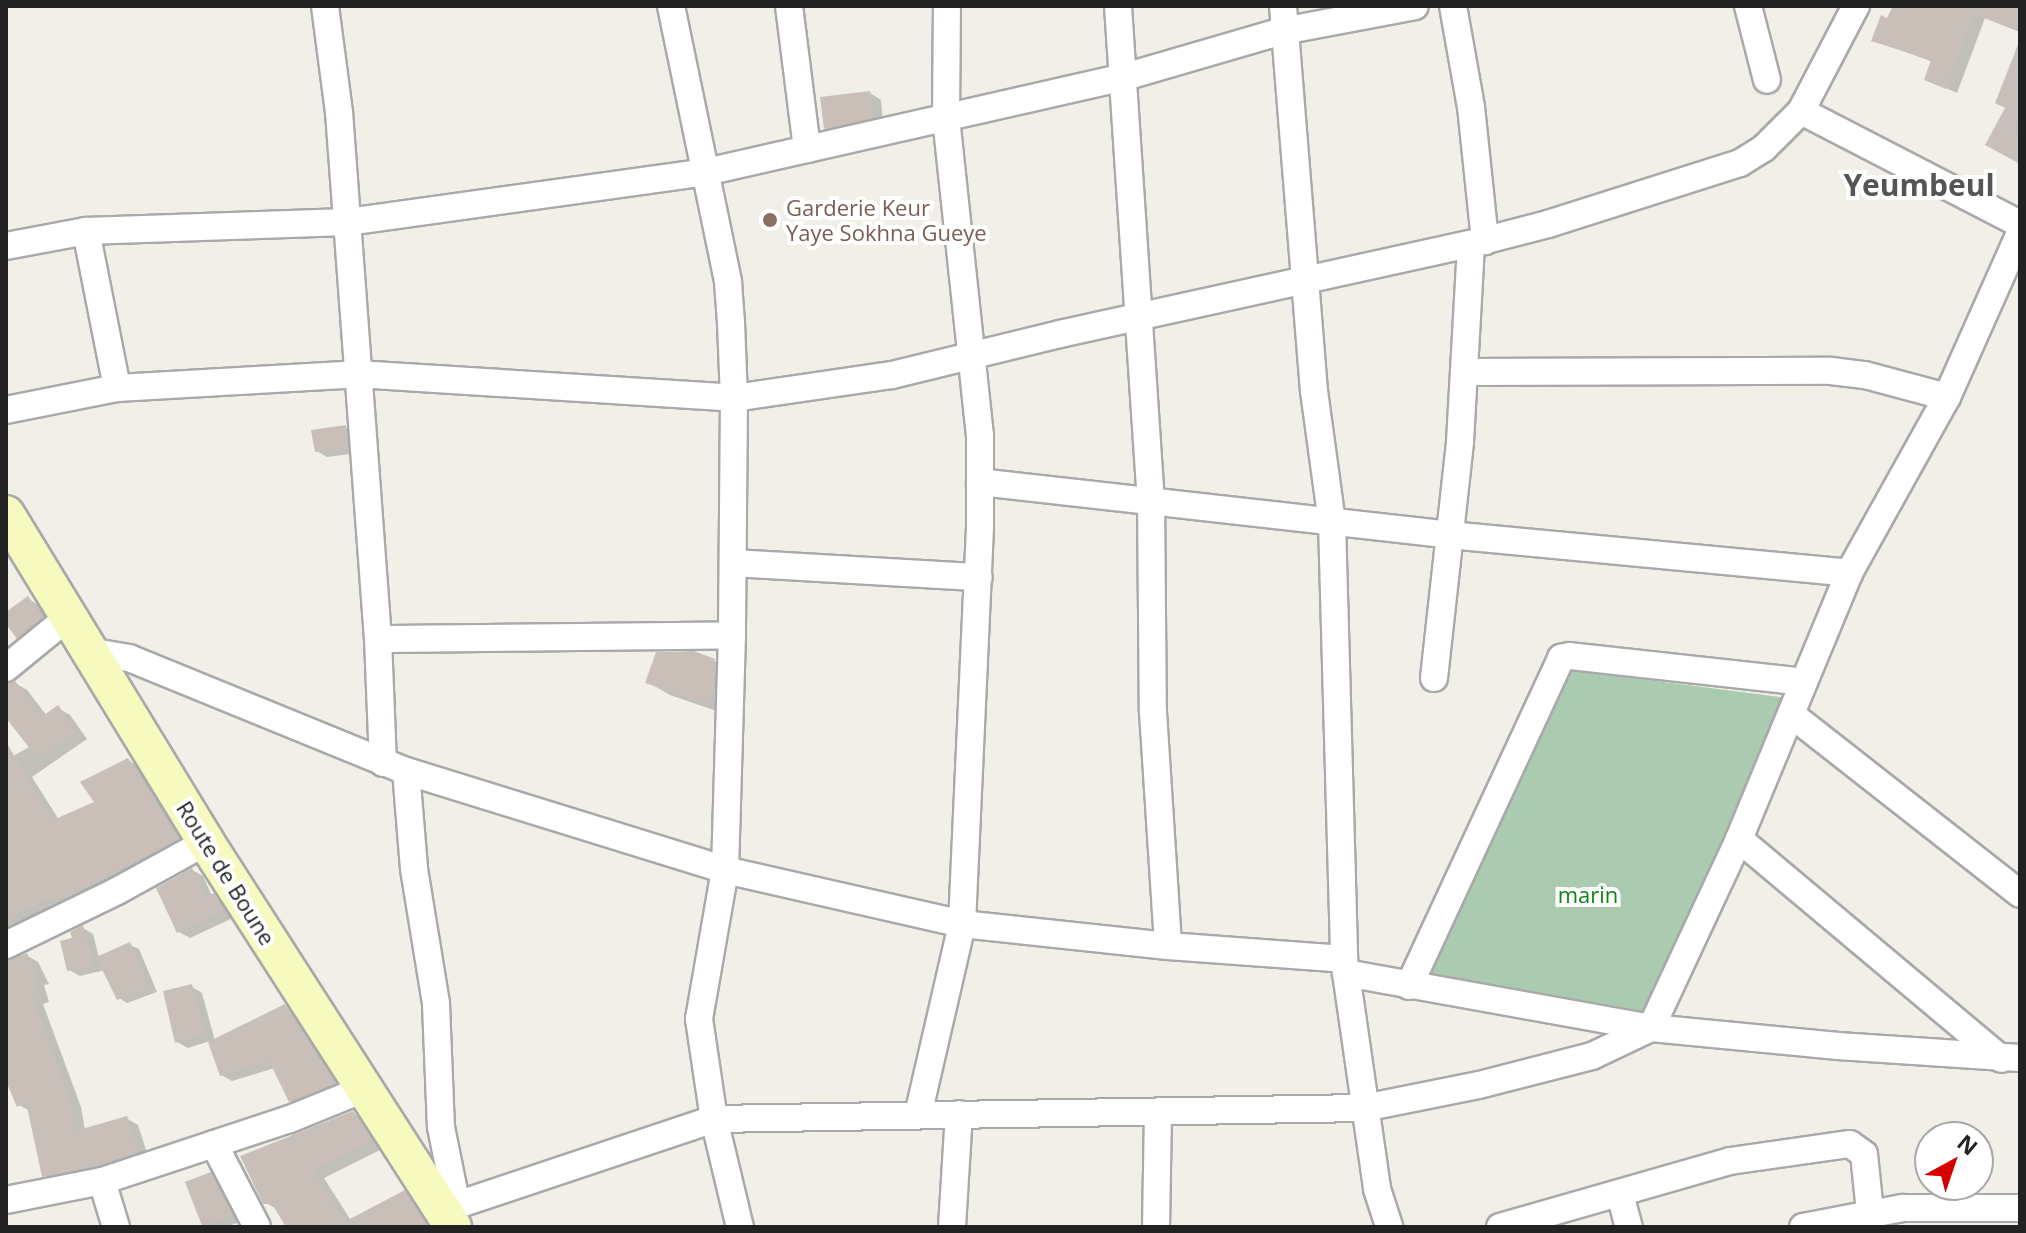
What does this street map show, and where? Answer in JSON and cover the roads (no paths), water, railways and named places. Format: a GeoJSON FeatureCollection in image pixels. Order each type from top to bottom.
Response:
{"type":"FeatureCollection","features":[{"type":"Feature","properties":{"kind":"street"},"geometry":{"type":"LineString","coordinates":[[325,6],[339,112],[378,639],[394,767],[436,1004],[441,1127],[451,1214],[714,1119],[1364,1108],[1479,1085],[1592,1056],[1651,1028],[1739,839],[1849,573],[1947,397],[2020,233]]}},
{"type":"Feature","properties":{"kind":"street"},"geometry":{"type":"LineString","coordinates":[[671,6],[728,282],[734,398],[732,635],[725,870],[699,1019],[714,1119],[740,1227]]}},
{"type":"Feature","properties":{"kind":"street"},"geometry":{"type":"LineString","coordinates":[[789,6],[807,149]]}},
{"type":"Feature","properties":{"kind":"street"},"geometry":{"type":"LineString","coordinates":[[918,1115],[962,924],[979,577],[980,482],[972,353],[946,117],[947,6]]}},
{"type":"Feature","properties":{"kind":"street"},"geometry":{"type":"LineString","coordinates":[[1118,6],[1151,499],[1153,712],[1168,946]]}},
{"type":"Feature","properties":{"kind":"street"},"geometry":{"type":"LineString","coordinates":[[6,246],[86,231],[347,222],[706,172],[1121,78],[1283,19],[1415,6]]}},
{"type":"Feature","properties":{"kind":"street"},"geometry":{"type":"LineString","coordinates":[[1434,678],[1478,243],[1471,107],[1453,6]]}},
{"type":"Feature","properties":{"kind":"street"},"geometry":{"type":"LineString","coordinates":[[1748,6],[1767,80]]}},
{"type":"Feature","properties":{"kind":"street"},"geometry":{"type":"LineString","coordinates":[[6,410],[117,388],[357,374],[734,398],[892,375],[972,353],[1478,243],[1740,163],[1764,148],[1801,111],[1856,6]]}},
{"type":"Feature","properties":{"kind":"street"},"geometry":{"type":"LineString","coordinates":[[1283,19],[1314,391],[1332,522],[1345,966],[1377,1189],[1389,1227]]}},
{"type":"Feature","properties":{"kind":"street"},"geometry":{"type":"LineString","coordinates":[[1801,111],[2020,224]]}},
{"type":"Feature","properties":{"kind":"street"},"geometry":{"type":"LineString","coordinates":[[86,231],[117,388]]}},
{"type":"Feature","properties":{"kind":"street"},"geometry":{"type":"LineString","coordinates":[[1466,372],[1831,371],[1865,375],[1947,397]]}},
{"type":"Feature","properties":{"kind":"street"},"geometry":{"type":"LineString","coordinates":[[980,482],[1449,535],[1849,573]]}},
{"type":"Feature","properties":{"kind":"street","name":"Route de Boune"},"geometry":{"type":"LineString","coordinates":[[6,514],[206,842],[364,1089],[451,1214]]}},
{"type":"Feature","properties":{"kind":"street"},"geometry":{"type":"LineString","coordinates":[[733,563],[979,577]]}},
{"type":"Feature","properties":{"kind":"street"},"geometry":{"type":"LineString","coordinates":[[6,668],[67,618]]}},
{"type":"Feature","properties":{"kind":"street"},"geometry":{"type":"LineString","coordinates":[[378,639],[732,635]]}},
{"type":"Feature","properties":{"kind":"street"},"geometry":{"type":"LineString","coordinates":[[88,651],[129,658],[394,767],[725,870],[962,924],[1345,966],[1409,986],[1651,1028],[2011,1058]]}},
{"type":"Feature","properties":{"kind":"street"},"geometry":{"type":"LineString","coordinates":[[1409,986],[1561,658],[1570,656],[1804,682]]}},
{"type":"Feature","properties":{"kind":"street"},"geometry":{"type":"LineString","coordinates":[[1792,715],[2020,894]]}},
{"type":"Feature","properties":{"kind":"street"},"geometry":{"type":"LineString","coordinates":[[1739,839],[2011,1058]]}},
{"type":"Feature","properties":{"kind":"street"},"geometry":{"type":"LineString","coordinates":[[6,945],[117,891],[206,842]]}},
{"type":"Feature","properties":{"kind":"street"},"geometry":{"type":"LineString","coordinates":[[6,1200],[102,1181],[364,1089]]}},
{"type":"Feature","properties":{"kind":"street"},"geometry":{"type":"LineString","coordinates":[[1156,1227],[1158,1112]]}},
{"type":"Feature","properties":{"kind":"street"},"geometry":{"type":"LineString","coordinates":[[952,1227],[959,1114]]}},
{"type":"Feature","properties":{"kind":"street"},"geometry":{"type":"LineString","coordinates":[[214,1144],[257,1227]]}},
{"type":"Feature","properties":{"kind":"street"},"geometry":{"type":"LineString","coordinates":[[1500,1227],[1730,1161],[1850,1144],[1864,1154],[1870,1212]]}},
{"type":"Feature","properties":{"kind":"street"},"geometry":{"type":"LineString","coordinates":[[102,1181],[116,1227]]}},
{"type":"Feature","properties":{"kind":"street"},"geometry":{"type":"LineString","coordinates":[[1620,1194],[1629,1227]]}},
{"type":"Feature","properties":{"kind":"street"},"geometry":{"type":"LineString","coordinates":[[1803,1227],[1903,1208],[2020,1208]]}},
{"type":"Feature","properties":{"kind":"place","name":"Garderie Keur Yaye Sokhna Gueye"},"geometry":{"type":"Point","coordinates":[770,220]}},
{"type":"Feature","properties":{"kind":"district","name":"Yeumbeul"},"geometry":{"type":"Point","coordinates":[1919,185]}},
{"type":"Feature","properties":{"kind":"park label","name":"marin"},"geometry":{"type":"Point","coordinates":[1588,895]}}]}
